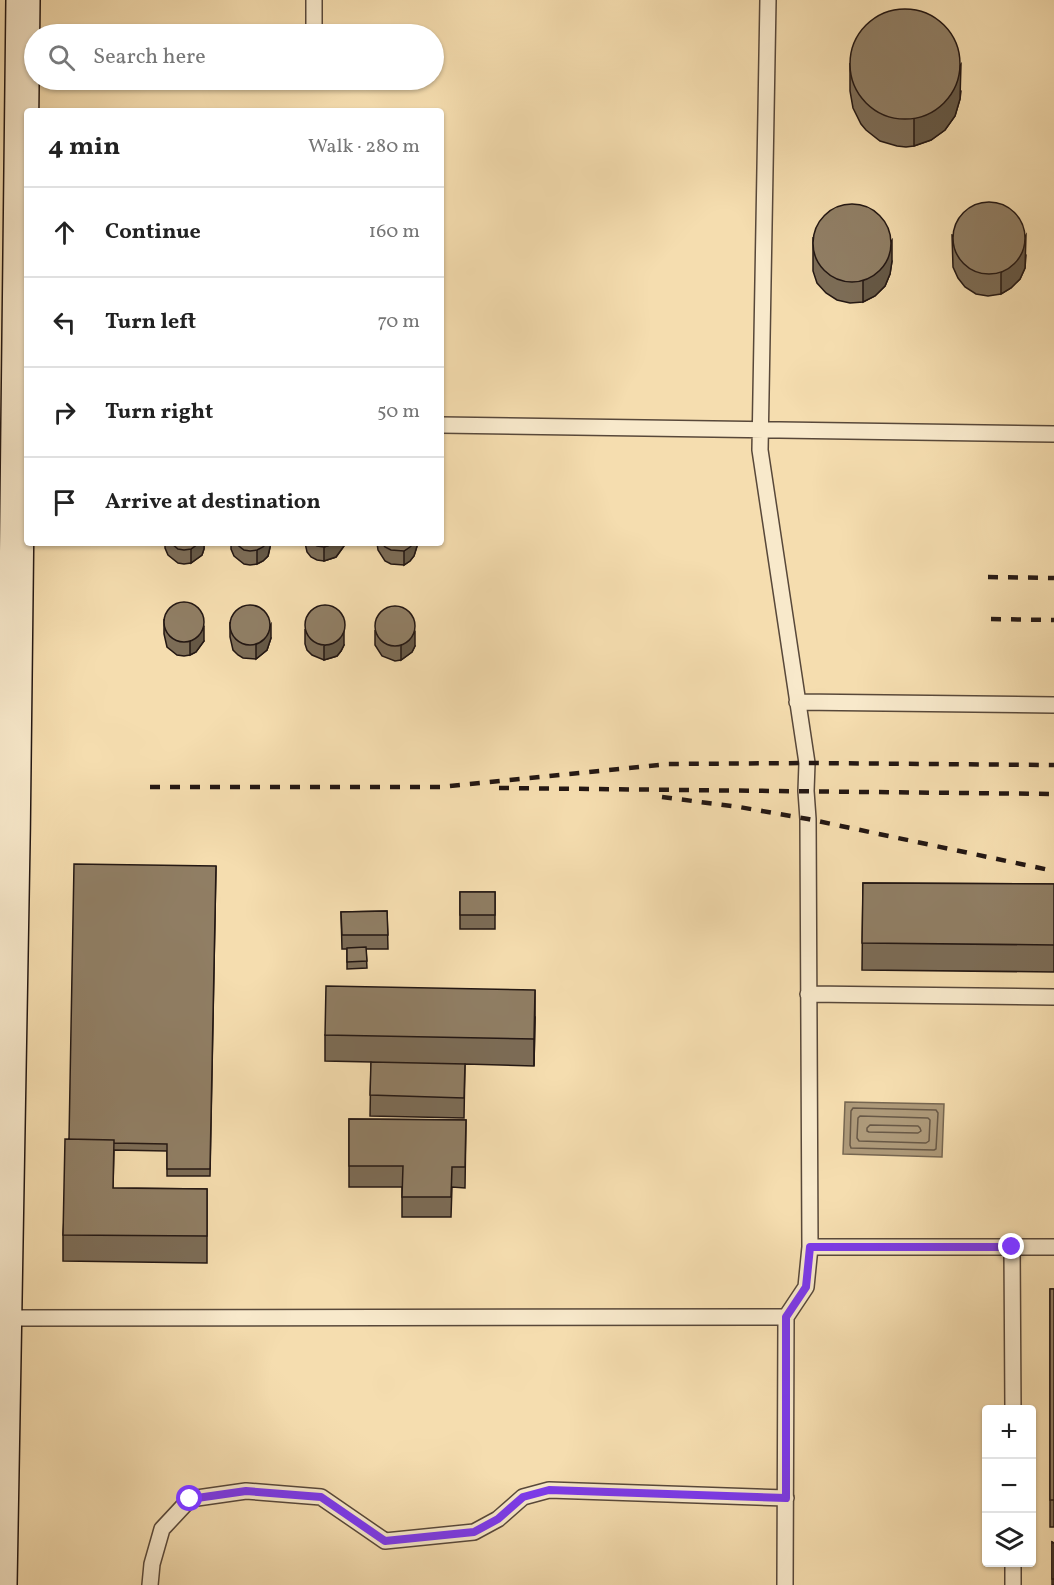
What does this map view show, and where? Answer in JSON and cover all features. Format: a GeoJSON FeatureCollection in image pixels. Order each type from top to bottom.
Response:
{"type":"FeatureCollection","features":[{"type":"Feature","properties":{"kind":"main road"},"geometry":{"type":"LineString","coordinates":[[0,1585],[2,1437],[7,1318],[6,880],[23,419],[10,354],[23,0]]}},
{"type":"Feature","properties":{"kind":"lane"},"geometry":{"type":"LineString","coordinates":[[314,0],[314,24]]}},
{"type":"Feature","properties":{"kind":"lane"},"geometry":{"type":"LineString","coordinates":[[768,0],[760,450],[807,763],[810,1247],[806,1287],[786,1317],[785,1585]]}},
{"type":"Feature","properties":{"kind":"lane"},"geometry":{"type":"LineString","coordinates":[[444,425],[1054,434]]}},
{"type":"Feature","properties":{"kind":"lane"},"geometry":{"type":"LineString","coordinates":[[797,702],[1054,705]]}},
{"type":"Feature","properties":{"kind":"lane"},"geometry":{"type":"LineString","coordinates":[[808,994],[1054,997]]}},
{"type":"Feature","properties":{"kind":"lane"},"geometry":{"type":"LineString","coordinates":[[810,1247],[1054,1247]]}},
{"type":"Feature","properties":{"kind":"lane"},"geometry":{"type":"LineString","coordinates":[[1012,1247],[1012,1405]]}},
{"type":"Feature","properties":{"kind":"lane"},"geometry":{"type":"LineString","coordinates":[[7,1318],[786,1317]]}},
{"type":"Feature","properties":{"kind":"lane"},"geometry":{"type":"LineString","coordinates":[[150,1585],[152,1564],[162,1529],[190,1499],[246,1491],[321,1497],[385,1541],[474,1532],[498,1519],[523,1497],[549,1490],[786,1498]]}},
{"type":"Feature","properties":{"kind":"lane"},"geometry":{"type":"LineString","coordinates":[[1013,1567],[1014,1585]]}},
{"type":"Feature","properties":{"kind":"water"},"geometry":{"type":"Polygon","coordinates":[[[845,1102],[944,1104],[942,1157],[843,1154],[845,1102]]]}},
{"type":"Feature","properties":{"kind":"building"},"geometry":{"type":"Polygon","coordinates":[[[905,9],[926,13],[944,25],[956,43],[960,64],[956,85],[944,103],[926,115],[905,119],[884,115],[866,103],[854,85],[850,64],[854,43],[866,25],[884,13],[905,9]]]}},
{"type":"Feature","properties":{"kind":"building"},"geometry":{"type":"Polygon","coordinates":[[[996,202],[1015,212],[1023,224],[1025,238],[1023,252],[1015,264],[1003,272],[982,274],[963,264],[955,252],[953,231],[963,212],[975,204],[996,202]]]}},
{"type":"Feature","properties":{"kind":"building"},"geometry":{"type":"Polygon","coordinates":[[[852,204],[867,207],[880,215],[888,228],[891,243],[888,258],[880,271],[867,279],[852,282],[837,279],[824,271],[816,258],[813,243],[816,228],[824,215],[837,207],[852,204]]]}},
{"type":"Feature","properties":{"kind":"building"},"geometry":{"type":"Polygon","coordinates":[[[174,546],[195,546],[191,549],[178,549],[174,546]]]}},
{"type":"Feature","properties":{"kind":"building"},"geometry":{"type":"Polygon","coordinates":[[[239,546],[264,546],[257,550],[244,550],[239,546]]]}},
{"type":"Feature","properties":{"kind":"building"},"geometry":{"type":"Polygon","coordinates":[[[384,546],[411,546],[404,551],[384,546]]]}},
{"type":"Feature","properties":{"kind":"building"},"geometry":{"type":"Polygon","coordinates":[[[184,602],[198,608],[204,622],[198,636],[184,642],[170,636],[164,622],[170,608],[184,602]]]}},
{"type":"Feature","properties":{"kind":"building"},"geometry":{"type":"Polygon","coordinates":[[[250,605],[264,611],[270,625],[264,639],[250,645],[236,639],[230,625],[236,611],[250,605]]]}},
{"type":"Feature","properties":{"kind":"building"},"geometry":{"type":"Polygon","coordinates":[[[325,605],[339,611],[345,625],[339,639],[325,645],[311,639],[305,625],[311,611],[325,605]]]}},
{"type":"Feature","properties":{"kind":"building"},"geometry":{"type":"Polygon","coordinates":[[[395,606],[409,612],[415,626],[409,640],[395,646],[381,640],[375,626],[381,612],[395,606]]]}},
{"type":"Feature","properties":{"kind":"building"},"geometry":{"type":"Polygon","coordinates":[[[74,864],[216,866],[210,1169],[167,1169],[167,1144],[69,1139],[74,864]]]}},
{"type":"Feature","properties":{"kind":"building"},"geometry":{"type":"Polygon","coordinates":[[[863,883],[1054,884],[1054,945],[862,943],[863,883]]]}},
{"type":"Feature","properties":{"kind":"building"},"geometry":{"type":"Polygon","coordinates":[[[460,892],[495,892],[495,915],[460,915],[460,892]]]}},
{"type":"Feature","properties":{"kind":"building"},"geometry":{"type":"Polygon","coordinates":[[[387,911],[388,935],[342,935],[341,912],[387,911]]]}},
{"type":"Feature","properties":{"kind":"building"},"geometry":{"type":"Polygon","coordinates":[[[366,947],[367,961],[347,962],[347,948],[366,947]]]}},
{"type":"Feature","properties":{"kind":"building"},"geometry":{"type":"Polygon","coordinates":[[[326,986],[535,990],[534,1039],[325,1035],[326,986]]]}},
{"type":"Feature","properties":{"kind":"building"},"geometry":{"type":"Polygon","coordinates":[[[371,1062],[465,1064],[464,1098],[370,1095],[371,1062]]]}},
{"type":"Feature","properties":{"kind":"building"},"geometry":{"type":"Polygon","coordinates":[[[349,1119],[466,1120],[465,1167],[452,1167],[451,1197],[402,1197],[403,1166],[349,1166],[349,1119]]]}},
{"type":"Feature","properties":{"kind":"building"},"geometry":{"type":"Polygon","coordinates":[[[65,1139],[114,1140],[113,1188],[207,1189],[207,1236],[63,1235],[65,1139]]]}},
{"type":"Feature","properties":{"kind":"building"},"geometry":{"type":"Polygon","coordinates":[[[1050,1289],[1054,1289],[1054,1500],[1050,1500],[1050,1289]]]}},
{"type":"Feature","properties":{"kind":"building"},"geometry":{"type":"Polygon","coordinates":[[[1052,1542],[1054,1543],[1054,1579],[1052,1579],[1052,1542]]]}},
{"type":"Feature","properties":{"kind":"railway"},"geometry":{"type":"LineString","coordinates":[[988,577],[1054,578]]}},
{"type":"Feature","properties":{"kind":"railway"},"geometry":{"type":"LineString","coordinates":[[991,619],[1054,620]]}},
{"type":"Feature","properties":{"kind":"railway"},"geometry":{"type":"LineString","coordinates":[[150,787],[440,787],[668,764],[1054,765]]}},
{"type":"Feature","properties":{"kind":"railway"},"geometry":{"type":"LineString","coordinates":[[499,788],[1054,794]]}},
{"type":"Feature","properties":{"kind":"railway"},"geometry":{"type":"LineString","coordinates":[[662,797],[808,819],[1054,871]]}},
{"type":"Feature","properties":{"kind":"route"},"geometry":{"type":"LineString","coordinates":[[190,1499],[246,1491],[321,1497],[385,1541],[474,1532],[498,1519],[523,1497],[549,1490],[786,1498],[786,1317],[806,1287],[810,1247],[1012,1247]]}}]}
